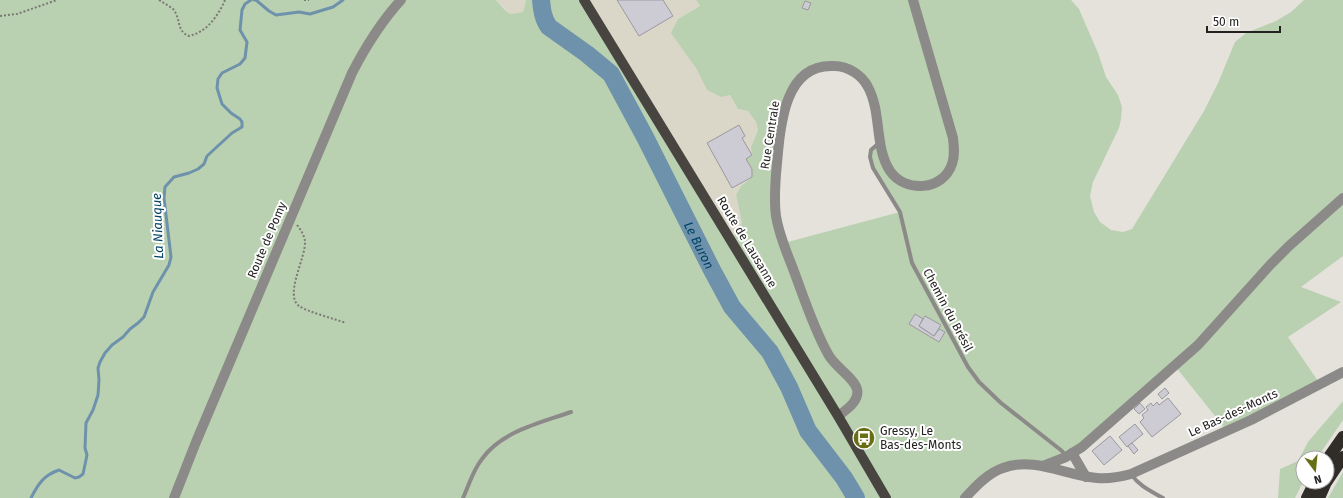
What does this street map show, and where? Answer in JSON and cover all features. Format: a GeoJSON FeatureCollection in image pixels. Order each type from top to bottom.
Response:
{"type":"FeatureCollection","features":[{"type":"Feature","properties":{"kind":"highway"},"geometry":{"type":"LineString","coordinates":[[1334,450],[1343,437]]}},
{"type":"Feature","properties":{"kind":"highway"},"geometry":{"type":"LineString","coordinates":[[1335,469],[1343,457]]}},
{"type":"Feature","properties":{"kind":"main road","name":"Route de Lausanne"},"geometry":{"type":"LineString","coordinates":[[584,0],[838,416],[886,498]]}},
{"type":"Feature","properties":{"kind":"street","name":"Route de Pomy"},"geometry":{"type":"LineString","coordinates":[[174,498],[199,435],[352,73],[365,47],[381,24],[401,0]]}},
{"type":"Feature","properties":{"kind":"street","name":"Rue Centrale"},"geometry":{"type":"LineString","coordinates":[[838,416],[853,404],[857,394],[856,388],[854,383],[830,357],[817,333],[783,243],[776,216],[776,182],[780,137],[786,107],[794,86],[806,73],[821,66],[838,66],[847,68],[856,73],[866,83],[871,93],[880,142],[886,162],[889,170],[901,182],[918,187],[926,186],[942,178],[949,171],[952,164],[954,149],[953,138],[913,0]]}},
{"type":"Feature","properties":{"kind":"street"},"geometry":{"type":"LineString","coordinates":[[1043,466],[1069,455],[1082,447],[1198,346],[1270,265],[1343,198]]}},
{"type":"Feature","properties":{"kind":"street","name":"Le Bas-des-Monts"},"geometry":{"type":"LineString","coordinates":[[965,498],[986,478],[1004,468],[1026,464],[1043,466],[1086,477],[1111,478],[1131,474],[1246,422],[1343,372]]}},
{"type":"Feature","properties":{"kind":"street"},"geometry":{"type":"LineString","coordinates":[[1069,455],[1086,477]]}},
{"type":"Feature","properties":{"kind":"lane","name":"Chemin du Brésil"},"geometry":{"type":"LineString","coordinates":[[880,142],[871,150],[871,163],[878,178],[900,212],[912,263],[961,355],[973,374],[990,393],[1016,416],[1069,455]]}},
{"type":"Feature","properties":{"kind":"lane"},"geometry":{"type":"LineString","coordinates":[[463,498],[481,459],[496,444],[504,438],[521,430],[571,412]]}},
{"type":"Feature","properties":{"kind":"lane"},"geometry":{"type":"LineString","coordinates":[[1131,474],[1141,486],[1164,498]]}},
{"type":"Feature","properties":{"kind":"path"},"geometry":{"type":"LineString","coordinates":[[0,16],[17,14],[57,0]]}},
{"type":"Feature","properties":{"kind":"path"},"geometry":{"type":"LineString","coordinates":[[159,0],[173,10],[183,34],[189,36],[202,31],[209,25],[225,0]]}},
{"type":"Feature","properties":{"kind":"path"},"geometry":{"type":"LineString","coordinates":[[304,0],[309,0]]}},
{"type":"Feature","properties":{"kind":"path"},"geometry":{"type":"LineString","coordinates":[[290,218],[303,233],[305,243],[293,291],[296,304],[346,323]]}},
{"type":"Feature","properties":{"kind":"shaded area"},"geometry":{"type":"Polygon","coordinates":[[[496,0],[526,0],[523,12],[510,14],[496,0]]]}},
{"type":"Feature","properties":{"kind":"shaded area"},"geometry":{"type":"Polygon","coordinates":[[[584,0],[696,0],[700,6],[678,19],[696,68],[707,90],[730,95],[738,109],[748,111],[756,122],[758,130],[751,147],[752,177],[741,186],[736,195],[742,223],[731,241],[584,0]]]}},
{"type":"Feature","properties":{"kind":"green space"},"geometry":{"type":"Polygon","coordinates":[[[0,0],[496,0],[510,14],[523,12],[526,0],[584,0],[731,241],[742,223],[736,195],[741,186],[752,177],[752,169],[746,159],[752,155],[751,147],[758,130],[756,122],[748,111],[738,109],[730,95],[721,97],[707,90],[696,68],[671,33],[678,19],[700,6],[696,0],[1071,0],[1079,9],[1098,53],[1106,77],[1118,95],[1122,107],[1119,128],[1093,182],[1090,196],[1094,212],[1100,222],[1111,230],[1123,232],[1132,229],[1204,111],[1218,83],[1235,42],[1246,33],[1276,21],[1291,12],[1304,0],[1343,0],[1343,256],[1301,287],[1341,302],[1288,337],[1320,384],[1227,431],[1175,366],[1062,459],[1004,467],[965,498],[0,498],[0,0]],[[829,65],[794,86],[776,182],[784,243],[900,212],[873,168],[871,150],[880,142],[862,79],[829,65]]]}},
{"type":"Feature","properties":{"kind":"green space"},"geometry":{"type":"Polygon","coordinates":[[[1343,401],[1343,420],[1322,450],[1304,450],[1308,442],[1343,401]]]}},
{"type":"Feature","properties":{"kind":"green space"},"geometry":{"type":"Polygon","coordinates":[[[1295,462],[1295,490],[1299,490],[1295,498],[1278,498],[1280,469],[1295,462]]]}},
{"type":"Feature","properties":{"kind":"green space"},"geometry":{"type":"Polygon","coordinates":[[[1343,472],[1343,498],[1328,498],[1333,490],[1335,490],[1335,486],[1343,472]]]}},
{"type":"Feature","properties":{"kind":"building"},"geometry":{"type":"Polygon","coordinates":[[[617,0],[663,0],[673,16],[639,36],[617,0]]]}},
{"type":"Feature","properties":{"kind":"building"},"geometry":{"type":"Polygon","coordinates":[[[805,1],[811,3],[808,10],[802,8],[805,1]]]}},
{"type":"Feature","properties":{"kind":"building"},"geometry":{"type":"Polygon","coordinates":[[[739,125],[745,136],[742,138],[752,155],[746,159],[752,169],[752,177],[732,188],[707,143],[739,125]]]}},
{"type":"Feature","properties":{"kind":"building"},"geometry":{"type":"Polygon","coordinates":[[[915,314],[923,319],[919,326],[934,336],[939,329],[945,332],[939,342],[909,324],[915,314]]]}},
{"type":"Feature","properties":{"kind":"building"},"geometry":{"type":"Polygon","coordinates":[[[925,316],[941,325],[934,336],[919,326],[925,316]]]}},
{"type":"Feature","properties":{"kind":"building"},"geometry":{"type":"Polygon","coordinates":[[[1165,388],[1169,393],[1162,399],[1158,394],[1165,388]]]}},
{"type":"Feature","properties":{"kind":"building"},"geometry":{"type":"Polygon","coordinates":[[[1168,398],[1181,414],[1152,437],[1140,422],[1144,418],[1142,415],[1148,410],[1146,407],[1151,403],[1153,406],[1157,402],[1159,405],[1168,398]]]}},
{"type":"Feature","properties":{"kind":"building"},"geometry":{"type":"Polygon","coordinates":[[[1140,403],[1145,409],[1139,414],[1134,409],[1140,403]]]}},
{"type":"Feature","properties":{"kind":"building"},"geometry":{"type":"Polygon","coordinates":[[[1135,424],[1143,434],[1127,447],[1119,437],[1135,424]]]}},
{"type":"Feature","properties":{"kind":"building"},"geometry":{"type":"Polygon","coordinates":[[[1110,436],[1122,450],[1104,465],[1092,451],[1110,436]]]}},
{"type":"Feature","properties":{"kind":"building"},"geometry":{"type":"Polygon","coordinates":[[[1132,443],[1138,450],[1134,454],[1128,446],[1132,443]]]}},
{"type":"Feature","properties":{"kind":"waterway","name":"La Niauque"},"geometry":{"type":"LineString","coordinates":[[31,498],[36,488],[45,477],[54,472],[59,470],[75,478],[83,474],[87,455],[85,448],[86,423],[93,410],[98,395],[98,368],[100,362],[112,345],[123,337],[144,317],[153,292],[169,265],[171,257],[164,198],[165,187],[174,177],[198,169],[204,164],[207,156],[232,133],[242,127],[242,122],[240,119],[222,104],[217,88],[218,79],[222,73],[240,64],[245,58],[247,42],[240,30],[242,10],[245,4],[251,0]]}},
{"type":"Feature","properties":{"kind":"waterway","name":"La Niauque"},"geometry":{"type":"LineString","coordinates":[[254,0],[276,15],[299,12],[310,14],[333,7],[343,0]]}},
{"type":"Feature","properties":{"kind":"waterway","name":"Le Buron"},"geometry":{"type":"LineString","coordinates":[[541,0],[544,18],[549,27],[587,54],[611,74],[732,307],[770,352],[789,387],[808,431],[844,478],[856,498]]}},
{"type":"Feature","properties":{"kind":"place","name":"Gressy, Le Bas-des-Monts"},"geometry":{"type":"Point","coordinates":[864,438]}}]}
